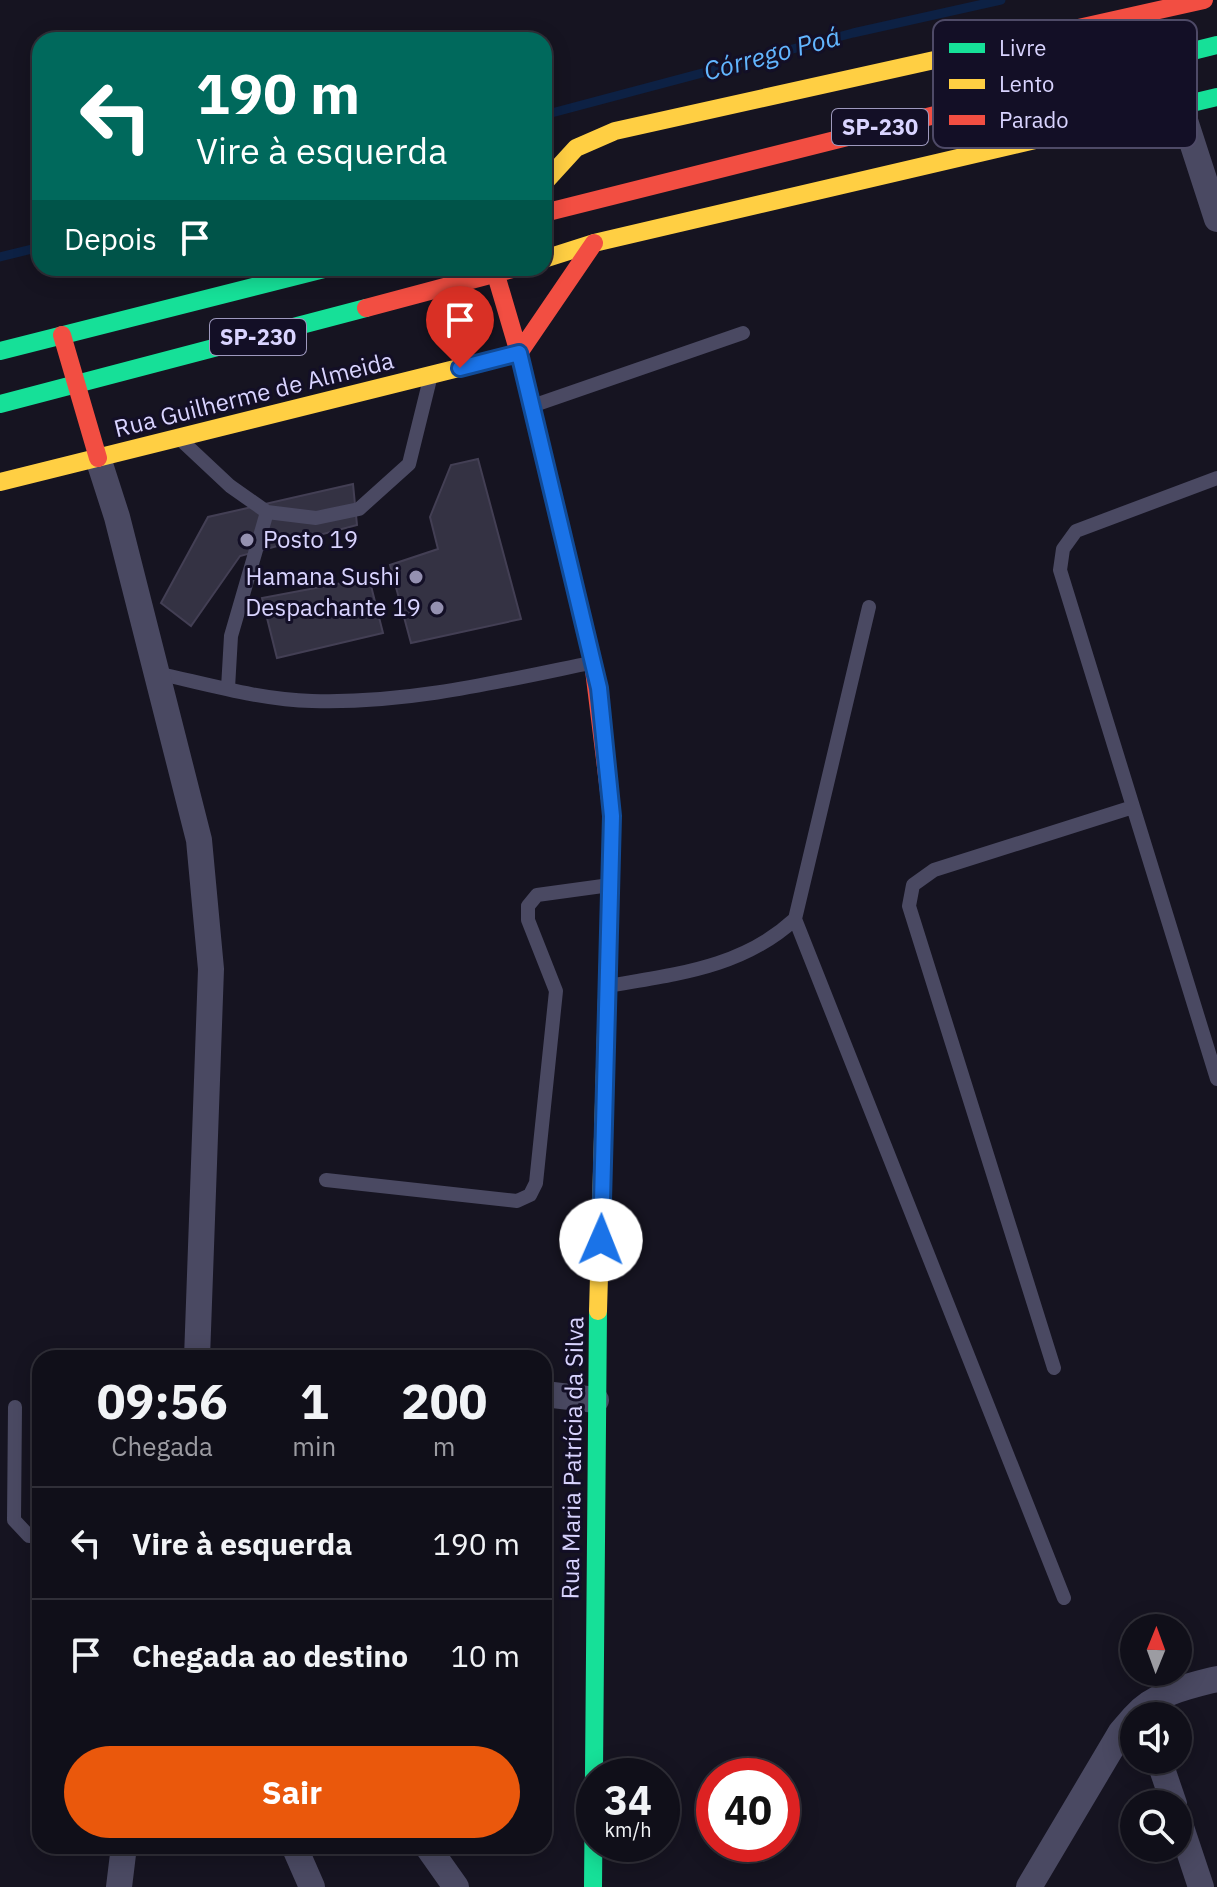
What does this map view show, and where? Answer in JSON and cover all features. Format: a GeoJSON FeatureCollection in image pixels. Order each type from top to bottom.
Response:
{"type":"FeatureCollection","features":[{"type":"Feature","properties":{"kind":"main road"},"geometry":{"type":"LineString","coordinates":[[1114,20],[1204,0]]}},
{"type":"Feature","properties":{"kind":"main road","name":"SP-230"},"geometry":{"type":"LineString","coordinates":[[1197,50],[1217,45]]}},
{"type":"Feature","properties":{"kind":"main road"},"geometry":{"type":"LineString","coordinates":[[552,174],[576,148],[615,131],[933,60]]}},
{"type":"Feature","properties":{"kind":"main road","name":"SP-230"},"geometry":{"type":"LineString","coordinates":[[1197,101],[1217,97]]}},
{"type":"Feature","properties":{"kind":"main road","name":"SP-230"},"geometry":{"type":"LineString","coordinates":[[552,211],[933,116]]}},
{"type":"Feature","properties":{"kind":"main road","name":"SP-230"},"geometry":{"type":"LineString","coordinates":[[552,256],[594,243],[997,148]]}},
{"type":"Feature","properties":{"kind":"main road"},"geometry":{"type":"LineString","coordinates":[[519,353],[594,243]]}},
{"type":"Feature","properties":{"kind":"main road","name":"SP-230"},"geometry":{"type":"LineString","coordinates":[[0,351],[296,276]]}},
{"type":"Feature","properties":{"kind":"main road","name":"SP-230"},"geometry":{"type":"LineString","coordinates":[[0,404],[478,276]]}},
{"type":"Feature","properties":{"kind":"main road","name":"Rua Maria Patrícia da Silva"},"geometry":{"type":"LineString","coordinates":[[498,276],[593,662],[612,816],[596,1400],[593,1887]]}},
{"type":"Feature","properties":{"kind":"main road"},"geometry":{"type":"LineString","coordinates":[[62,335],[98,458]]}},
{"type":"Feature","properties":{"kind":"main road","name":"Rua Guilherme de Almeida"},"geometry":{"type":"LineString","coordinates":[[0,482],[519,353]]}},
{"type":"Feature","properties":{"kind":"street"},"geometry":{"type":"LineString","coordinates":[[1194,148],[1217,219]]}},
{"type":"Feature","properties":{"kind":"street"},"geometry":{"type":"LineString","coordinates":[[98,458],[117,517],[199,840],[211,969],[197,1350]]}},
{"type":"Feature","properties":{"kind":"street"},"geometry":{"type":"LineString","coordinates":[[552,1395],[596,1400]]}},
{"type":"Feature","properties":{"kind":"street"},"geometry":{"type":"LineString","coordinates":[[1157,1702],[1175,1690],[1217,1679]]}},
{"type":"Feature","properties":{"kind":"street"},"geometry":{"type":"LineString","coordinates":[[1029,1887],[1120,1734]]}},
{"type":"Feature","properties":{"kind":"street"},"geometry":{"type":"LineString","coordinates":[[119,1887],[123,1854]]}},
{"type":"Feature","properties":{"kind":"street"},"geometry":{"type":"LineString","coordinates":[[298,1854],[312,1887]]}},
{"type":"Feature","properties":{"kind":"street"},"geometry":{"type":"LineString","coordinates":[[433,1854],[456,1887]]}},
{"type":"Feature","properties":{"kind":"street"},"geometry":{"type":"LineString","coordinates":[[1192,1860],[1201,1887]]}},
{"type":"Feature","properties":{"kind":"lane"},"geometry":{"type":"LineString","coordinates":[[532,406],[743,333]]}},
{"type":"Feature","properties":{"kind":"lane"},"geometry":{"type":"LineString","coordinates":[[179,438],[230,486],[267,512],[316,518],[359,509],[409,464],[431,376]]}},
{"type":"Feature","properties":{"kind":"lane"},"geometry":{"type":"LineString","coordinates":[[1217,478],[1076,531],[1063,549],[1060,570],[1217,1079]]}},
{"type":"Feature","properties":{"kind":"lane"},"geometry":{"type":"LineString","coordinates":[[228,688],[231,636],[267,512]]}},
{"type":"Feature","properties":{"kind":"lane"},"geometry":{"type":"LineString","coordinates":[[607,986],[722,963],[771,941],[795,919],[869,607]]}},
{"type":"Feature","properties":{"kind":"lane"},"geometry":{"type":"LineString","coordinates":[[156,673],[310,701],[366,700],[453,691],[593,662]]}},
{"type":"Feature","properties":{"kind":"lane"},"geometry":{"type":"LineString","coordinates":[[1054,1368],[909,906],[913,885],[934,870],[1133,807]]}},
{"type":"Feature","properties":{"kind":"lane"},"geometry":{"type":"LineString","coordinates":[[326,1180],[517,1201],[530,1195],[536,1183],[556,991],[528,920],[528,906],[537,895],[610,885]]}},
{"type":"Feature","properties":{"kind":"lane"},"geometry":{"type":"LineString","coordinates":[[795,919],[1064,1598]]}},
{"type":"Feature","properties":{"kind":"lane"},"geometry":{"type":"LineString","coordinates":[[15,1407],[14,1520],[32,1536]]}},
{"type":"Feature","properties":{"kind":"building"},"geometry":{"type":"Polygon","coordinates":[[[478,459],[521,619],[411,643],[390,565],[438,549],[430,517],[451,465],[478,459]]]}},
{"type":"Feature","properties":{"kind":"building","name":"Posto 19"},"geometry":{"type":"Polygon","coordinates":[[[353,484],[357,525],[240,556],[191,626],[161,603],[208,517],[353,484]]]}},
{"type":"Feature","properties":{"kind":"building","name":"Posto 19"},"geometry":{"type":"Polygon","coordinates":[[[369,578],[383,633],[277,658],[262,598],[369,578]]]}},
{"type":"Feature","properties":{"kind":"waterway","name":"Córrego Poá"},"geometry":{"type":"LineString","coordinates":[[552,113],[853,33],[1001,0]]}},
{"type":"Feature","properties":{"kind":"waterway","name":"Córrego Poá"},"geometry":{"type":"LineString","coordinates":[[0,257],[32,249]]}},
{"type":"Feature","properties":{"kind":"traffic: fast"},"geometry":{"type":"LineString","coordinates":[[1197,50],[1217,45]]}},
{"type":"Feature","properties":{"kind":"traffic: fast"},"geometry":{"type":"LineString","coordinates":[[1197,102],[1217,97]]}},
{"type":"Feature","properties":{"kind":"traffic: fast"},"geometry":{"type":"LineString","coordinates":[[0,351],[296,276]]}},
{"type":"Feature","properties":{"kind":"traffic: fast"},"geometry":{"type":"LineString","coordinates":[[0,404],[366,308]]}},
{"type":"Feature","properties":{"kind":"traffic: fast"},"geometry":{"type":"LineString","coordinates":[[593,1887],[598,1311]]}},
{"type":"Feature","properties":{"kind":"traffic: slow"},"geometry":{"type":"LineString","coordinates":[[552,174],[576,148],[615,131],[933,60]]}},
{"type":"Feature","properties":{"kind":"traffic: slow"},"geometry":{"type":"LineString","coordinates":[[552,256],[594,243],[1001,148]]}},
{"type":"Feature","properties":{"kind":"traffic: slow"},"geometry":{"type":"LineString","coordinates":[[0,482],[519,353]]}},
{"type":"Feature","properties":{"kind":"traffic: slow"},"geometry":{"type":"LineString","coordinates":[[598,1311],[609,928]]}},
{"type":"Feature","properties":{"kind":"traffic: jam"},"geometry":{"type":"LineString","coordinates":[[1114,20],[1204,0]]}},
{"type":"Feature","properties":{"kind":"traffic: jam"},"geometry":{"type":"LineString","coordinates":[[552,211],[933,116]]}},
{"type":"Feature","properties":{"kind":"traffic: jam"},"geometry":{"type":"LineString","coordinates":[[519,353],[594,243]]}},
{"type":"Feature","properties":{"kind":"traffic: jam"},"geometry":{"type":"LineString","coordinates":[[366,308],[486,276]]}},
{"type":"Feature","properties":{"kind":"traffic: jam"},"geometry":{"type":"LineString","coordinates":[[496,276],[519,353],[593,662],[612,816],[609,928]]}},
{"type":"Feature","properties":{"kind":"traffic: jam"},"geometry":{"type":"LineString","coordinates":[[62,335],[98,458]]}},
{"type":"Feature","properties":{"kind":"place","name":"Posto 19"},"geometry":{"type":"Point","coordinates":[247,540]}},
{"type":"Feature","properties":{"kind":"place","name":"Hamana Sushi"},"geometry":{"type":"Point","coordinates":[416,577]}},
{"type":"Feature","properties":{"kind":"place","name":"Despachante 19"},"geometry":{"type":"Point","coordinates":[437,608]}},
{"type":"Feature","properties":{"kind":"route"},"geometry":{"type":"LineString","coordinates":[[460,368],[519,353],[599,688],[612,816],[601,1240]]}}]}
